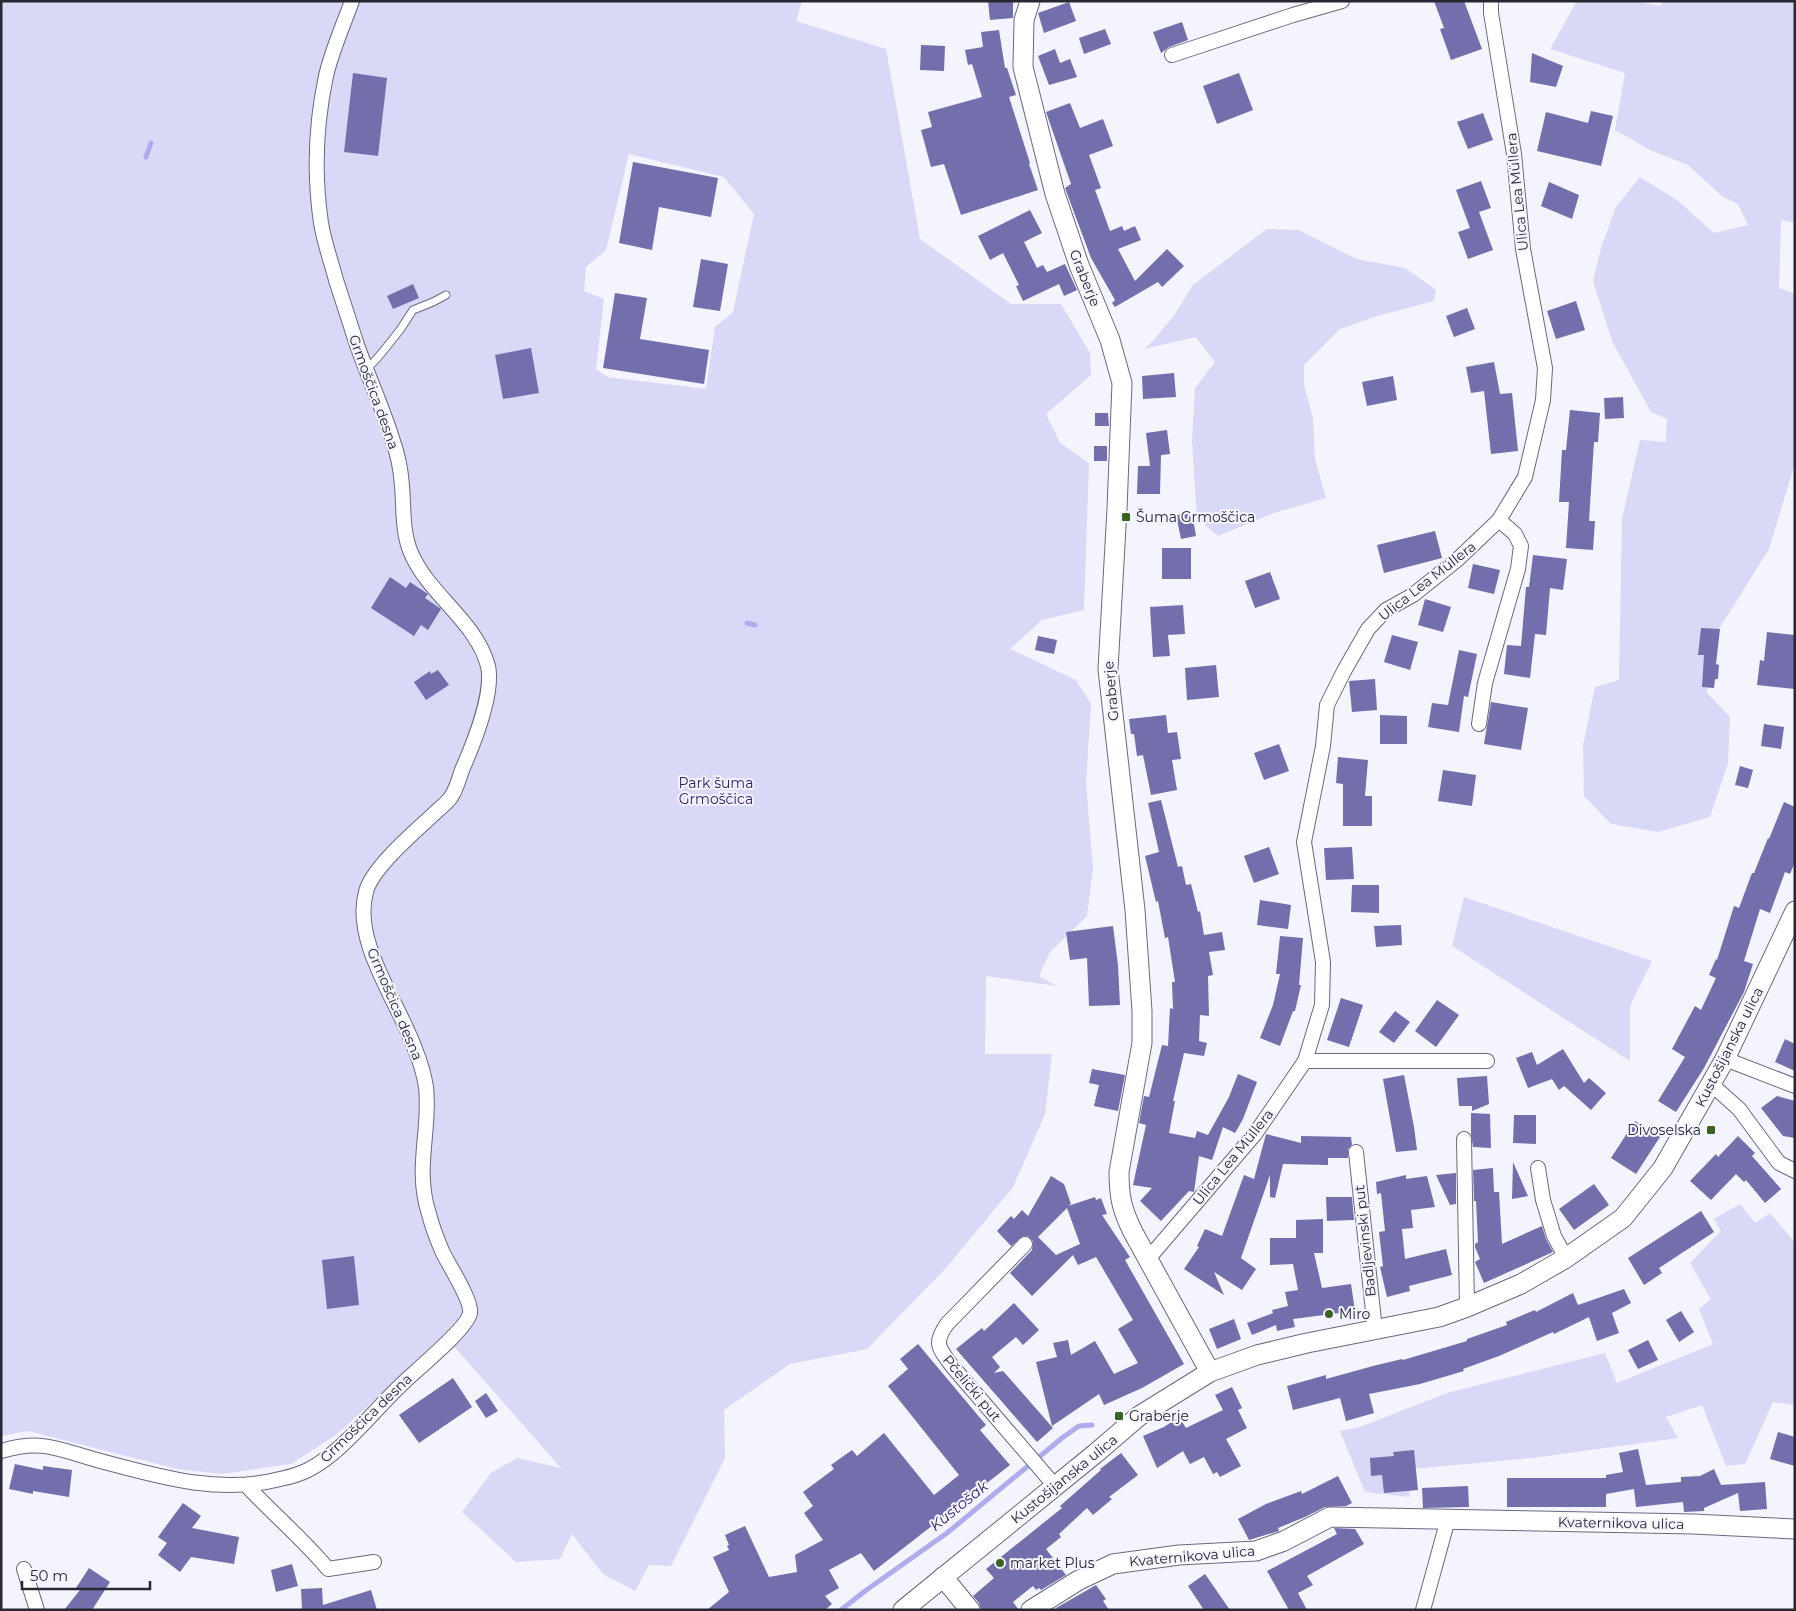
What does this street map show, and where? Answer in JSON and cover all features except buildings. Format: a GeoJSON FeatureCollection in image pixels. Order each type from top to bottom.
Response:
{"type":"FeatureCollection","features":[{"type":"Feature","properties":{"kind":"street","name":"Grmoščica desna"},"geometry":{"type":"LineString","coordinates":[[1,1451],[24,1445],[60,1448],[90,1458],[193,1483],[247,1486],[299,1474],[326,1459],[460,1329],[471,1311],[466,1297],[443,1253],[428,1211],[422,1186],[426,1086],[422,1067],[413,1043],[378,969],[366,934],[364,917],[366,890],[378,870],[452,797],[471,749],[486,703],[490,671],[480,645],[417,567],[406,541],[402,507],[402,482],[393,440],[342,299],[321,227],[317,175],[320,113],[330,62],[352,1]]}},
{"type":"Feature","properties":{"kind":"street","name":"Graberje"},"geometry":{"type":"LineString","coordinates":[[1030,1],[1024,20],[1023,67],[1055,194],[1079,265],[1110,340],[1122,383],[1118,500],[1108,669],[1135,910],[1142,1043],[1119,1172],[1119,1193],[1123,1212],[1210,1372]]}},
{"type":"Feature","properties":{"kind":"street"},"geometry":{"type":"LineString","coordinates":[[1172,55],[1342,1]]}},
{"type":"Feature","properties":{"kind":"street","name":"Ulica Lea Müllera"},"geometry":{"type":"LineString","coordinates":[[1148,1259],[1255,1134],[1304,1061],[1322,1004],[1323,962],[1304,842],[1323,746],[1327,704],[1368,630],[1386,610],[1412,595],[1458,560],[1499,520],[1525,477],[1544,400],[1545,368],[1523,249],[1514,154],[1491,13],[1491,1]]}},
{"type":"Feature","properties":{"kind":"street"},"geometry":{"type":"LineString","coordinates":[[1478,724],[1485,683],[1518,569],[1521,546],[1515,534],[1499,520]]}},
{"type":"Feature","properties":{"kind":"street","name":"Kustošijanska ulica"},"geometry":{"type":"LineString","coordinates":[[908,1608],[1139,1416],[1210,1372],[1257,1355],[1439,1317],[1467,1307],[1521,1284],[1566,1258],[1623,1218],[1662,1168],[1725,1059],[1795,910]]}},
{"type":"Feature","properties":{"kind":"street"},"geometry":{"type":"LineString","coordinates":[[1725,1059],[1795,1086]]}},
{"type":"Feature","properties":{"kind":"street"},"geometry":{"type":"LineString","coordinates":[[1304,1061],[1487,1061]]}},
{"type":"Feature","properties":{"kind":"street"},"geometry":{"type":"LineString","coordinates":[[1711,1084],[1739,1109],[1779,1163],[1795,1171]]}},
{"type":"Feature","properties":{"kind":"street"},"geometry":{"type":"LineString","coordinates":[[1464,1138],[1467,1307]]}},
{"type":"Feature","properties":{"kind":"street","name":"Badljevinski put"},"geometry":{"type":"LineString","coordinates":[[1356,1152],[1375,1330]]}},
{"type":"Feature","properties":{"kind":"street"},"geometry":{"type":"LineString","coordinates":[[1538,1168],[1554,1236],[1566,1258]]}},
{"type":"Feature","properties":{"kind":"street","name":"Pčelički put"},"geometry":{"type":"LineString","coordinates":[[1025,1244],[947,1324],[940,1335],[939,1349],[1056,1486]]}},
{"type":"Feature","properties":{"kind":"street"},"geometry":{"type":"LineString","coordinates":[[247,1486],[270,1512],[309,1546],[328,1569],[374,1562]]}},
{"type":"Feature","properties":{"kind":"street","name":"Kvaternikova ulica"},"geometry":{"type":"LineString","coordinates":[[1030,1610],[1088,1575],[1112,1564],[1205,1552],[1243,1553],[1256,1551],[1284,1541],[1330,1517],[1694,1524],[1795,1529]]}},
{"type":"Feature","properties":{"kind":"street"},"geometry":{"type":"LineString","coordinates":[[1423,1610],[1448,1519]]}},
{"type":"Feature","properties":{"kind":"street"},"geometry":{"type":"LineString","coordinates":[[24,1569],[37,1610]]}},
{"type":"Feature","properties":{"kind":"street"},"geometry":{"type":"LineString","coordinates":[[943,1577],[970,1610]]}},
{"type":"Feature","properties":{"kind":"lane"},"geometry":{"type":"LineString","coordinates":[[367,368],[400,330],[413,310],[433,302],[446,294]]}},
{"type":"Feature","properties":{"kind":"green space","name":"Park šuma Grmoščica"},"geometry":{"type":"Polygon","coordinates":[[[1,1],[802,1],[796,21],[886,49],[920,239],[1011,304],[1061,304],[1090,353],[1091,375],[1046,414],[1060,443],[1089,463],[1084,610],[1042,620],[1010,649],[1076,680],[1091,704],[1086,783],[1093,868],[1087,916],[1050,952],[1039,976],[1057,986],[986,976],[985,1054],[1052,1054],[1045,1114],[1013,1187],[946,1268],[867,1349],[790,1364],[724,1410],[725,1458],[671,1566],[649,1565],[635,1591],[603,1574],[572,1534],[560,1559],[516,1562],[462,1512],[491,1473],[517,1458],[561,1468],[445,1336],[336,1435],[291,1464],[221,1474],[177,1469],[28,1431],[1,1436],[1,1]],[[629,154],[606,250],[586,267],[584,291],[604,299],[596,369],[607,377],[706,389],[715,327],[733,312],[754,214],[724,177],[629,154]]]}},
{"type":"Feature","properties":{"kind":"green space"},"geometry":{"type":"Polygon","coordinates":[[[1577,1],[1635,1],[1661,6],[1662,1],[1795,1],[1795,223],[1781,220],[1779,288],[1795,294],[1795,463],[1769,549],[1707,648],[1707,693],[1730,717],[1728,763],[1710,817],[1658,832],[1611,824],[1584,796],[1583,746],[1595,687],[1619,680],[1622,519],[1640,440],[1666,442],[1667,419],[1651,412],[1612,341],[1593,281],[1601,248],[1616,207],[1640,177],[1677,200],[1714,233],[1748,225],[1738,204],[1723,197],[1688,165],[1650,150],[1615,130],[1625,73],[1550,49],[1577,1]]]}},
{"type":"Feature","properties":{"kind":"green space"},"geometry":{"type":"Polygon","coordinates":[[[1267,229],[1299,230],[1357,259],[1405,268],[1436,290],[1434,301],[1377,316],[1340,329],[1304,365],[1304,384],[1313,419],[1315,459],[1326,498],[1274,513],[1218,536],[1197,518],[1192,442],[1195,388],[1215,362],[1196,337],[1144,349],[1154,340],[1175,314],[1193,285],[1267,229]]]}},
{"type":"Feature","properties":{"kind":"green space"},"geometry":{"type":"Polygon","coordinates":[[[1464,897],[1652,961],[1630,1006],[1630,1061],[1452,946],[1464,897]]]}},
{"type":"Feature","properties":{"kind":"green space"},"geometry":{"type":"Polygon","coordinates":[[[1740,1204],[1755,1223],[1770,1213],[1795,1243],[1795,1401],[1793,1405],[1773,1402],[1745,1464],[1726,1466],[1702,1405],[1666,1417],[1678,1438],[1532,1458],[1412,1469],[1409,1497],[1365,1492],[1340,1431],[1360,1427],[1447,1393],[1605,1353],[1617,1383],[1713,1344],[1699,1309],[1711,1299],[1690,1263],[1721,1231],[1714,1219],[1740,1204]]]}},
{"type":"Feature","properties":{"kind":"waterway"},"geometry":{"type":"LineString","coordinates":[[146,157],[151,143]]}},
{"type":"Feature","properties":{"kind":"waterway"},"geometry":{"type":"LineString","coordinates":[[747,623],[755,625]]}},
{"type":"Feature","properties":{"kind":"waterway","name":"Kustošak"},"geometry":{"type":"LineString","coordinates":[[841,1610],[947,1533],[1062,1438],[1079,1426],[1092,1425]]}},
{"type":"Feature","properties":{"kind":"place","name":"Šuma Grmoščica"},"geometry":{"type":"Point","coordinates":[1126,517]}},
{"type":"Feature","properties":{"kind":"place","name":"Divoselska"},"geometry":{"type":"Point","coordinates":[1711,1130]}},
{"type":"Feature","properties":{"kind":"place","name":"Miro"},"geometry":{"type":"Point","coordinates":[1329,1314]}},
{"type":"Feature","properties":{"kind":"place","name":"Graberje"},"geometry":{"type":"Point","coordinates":[1119,1416]}},
{"type":"Feature","properties":{"kind":"place","name":"market Plus"},"geometry":{"type":"Point","coordinates":[1000,1563]}}]}
